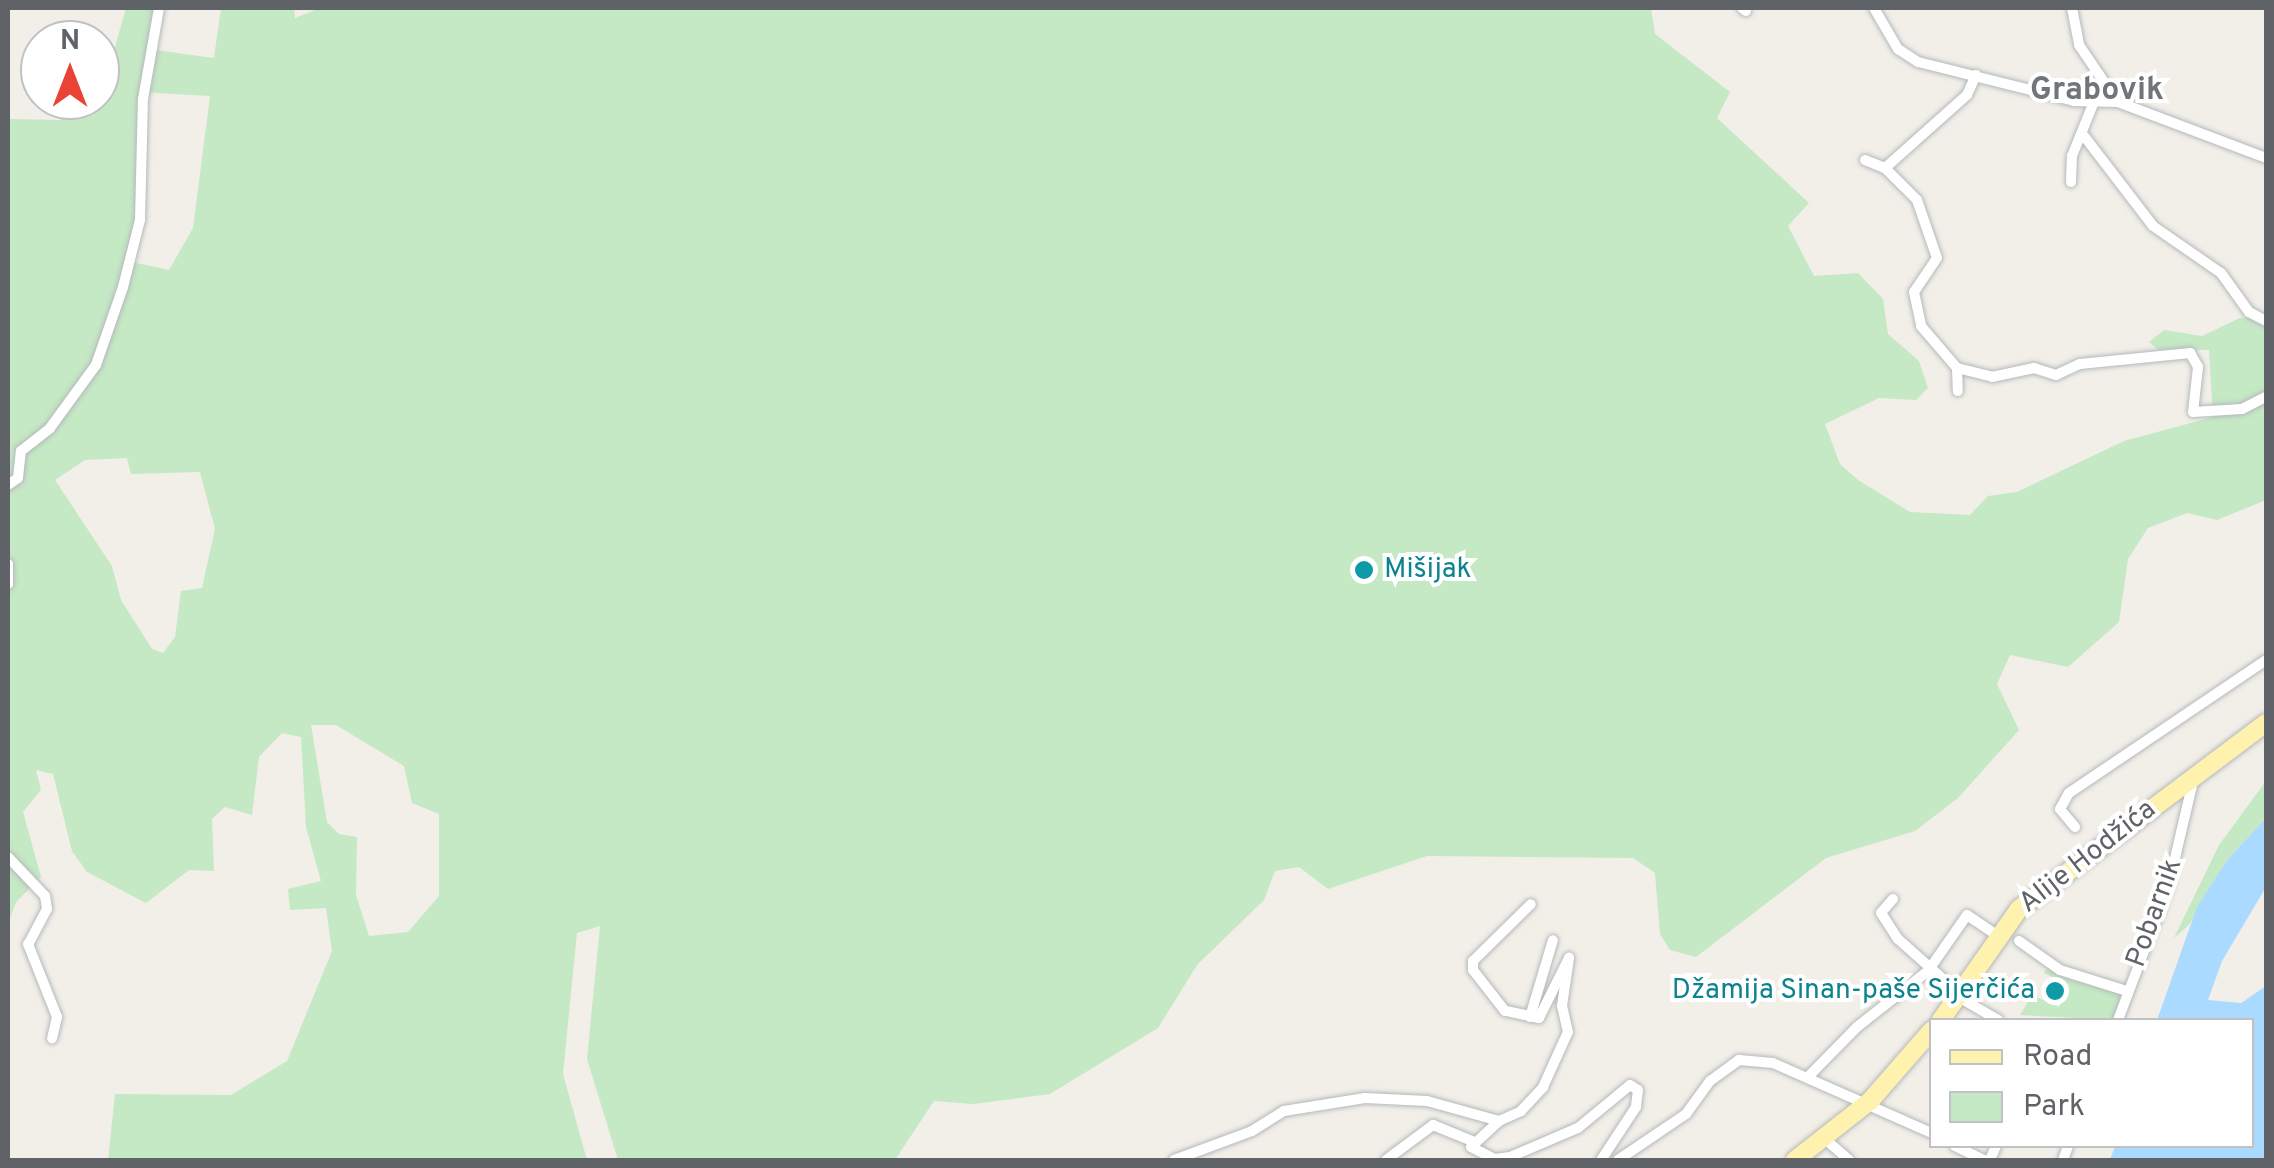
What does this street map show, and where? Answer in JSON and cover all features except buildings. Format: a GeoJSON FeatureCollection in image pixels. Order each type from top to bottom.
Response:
{"type":"FeatureCollection","features":[{"type":"Feature","properties":{"kind":"main road","name":"Alije Hodžića"},"geometry":{"type":"LineString","coordinates":[[1944,1018],[1962,998],[1998,935],[2074,862],[2266,723]]}},
{"type":"Feature","properties":{"kind":"main road"},"geometry":{"type":"LineString","coordinates":[[1795,1160],[1870,1102],[1929,1033]]}},
{"type":"Feature","properties":{"kind":"street"},"geometry":{"type":"LineString","coordinates":[[8,485],[18,478],[22,451],[50,428],[96,366],[123,287],[140,220],[144,98],[159,8]]}},
{"type":"Feature","properties":{"kind":"street"},"geometry":{"type":"LineString","coordinates":[[1874,8],[1906,56],[2093,104],[2118,102],[2266,158]]}},
{"type":"Feature","properties":{"kind":"street"},"geometry":{"type":"LineString","coordinates":[[2072,8],[2079,45],[2118,102]]}},
{"type":"Feature","properties":{"kind":"street"},"geometry":{"type":"LineString","coordinates":[[1885,168],[1951,111],[1976,75]]}},
{"type":"Feature","properties":{"kind":"street"},"geometry":{"type":"LineString","coordinates":[[2071,182],[2072,156],[2084,136],[2093,104]]}},
{"type":"Feature","properties":{"kind":"street"},"geometry":{"type":"LineString","coordinates":[[2084,136],[2153,226],[2221,273],[2249,312],[2266,320]]}},
{"type":"Feature","properties":{"kind":"street"},"geometry":{"type":"LineString","coordinates":[[1865,160],[1885,168],[1916,200],[1937,258],[1914,292],[1920,326],[1958,368],[1992,377],[2034,368],[2056,374],[2080,364],[2190,353],[2198,367],[2193,412],[2242,409],[2266,396]]}},
{"type":"Feature","properties":{"kind":"street"},"geometry":{"type":"LineString","coordinates":[[1958,368],[1958,391]]}},
{"type":"Feature","properties":{"kind":"street"},"geometry":{"type":"LineString","coordinates":[[8,564],[8,584]]}},
{"type":"Feature","properties":{"kind":"street"},"geometry":{"type":"LineString","coordinates":[[2075,827],[2060,809],[2069,794],[2262,663],[2266,677]]}},
{"type":"Feature","properties":{"kind":"street","name":"Pobarnik"},"geometry":{"type":"LineString","coordinates":[[2117,1018],[2168,888],[2194,776]]}},
{"type":"Feature","properties":{"kind":"street"},"geometry":{"type":"LineString","coordinates":[[8,857],[46,896],[47,909],[28,944],[57,1018],[52,1038]]}},
{"type":"Feature","properties":{"kind":"street"},"geometry":{"type":"LineString","coordinates":[[1893,899],[1882,912],[1928,971],[1995,1018]]}},
{"type":"Feature","properties":{"kind":"street"},"geometry":{"type":"LineString","coordinates":[[1386,1160],[1433,1125],[1472,1141],[1490,1136],[1500,1120],[1532,1102],[1564,1045],[1562,1006],[1571,960],[1565,962],[1543,1016],[1530,1017],[1498,1006],[1472,966],[1531,904]]}},
{"type":"Feature","properties":{"kind":"street"},"geometry":{"type":"LineString","coordinates":[[1808,1078],[1857,1026],[1928,971],[1967,915],[1998,935]]}},
{"type":"Feature","properties":{"kind":"street"},"geometry":{"type":"LineString","coordinates":[[1530,1017],[1553,940]]}},
{"type":"Feature","properties":{"kind":"street","name":"Pobarnik"},"geometry":{"type":"LineString","coordinates":[[2019,941],[2060,970],[2127,991]]}},
{"type":"Feature","properties":{"kind":"street"},"geometry":{"type":"LineString","coordinates":[[1618,1160],[1686,1114],[1710,1081],[1739,1060],[1773,1063],[1870,1102],[1929,1132]]}},
{"type":"Feature","properties":{"kind":"street"},"geometry":{"type":"LineString","coordinates":[[1472,1141],[1474,1152],[1495,1159],[1532,1152],[1578,1128],[1630,1086],[1638,1090],[1636,1107],[1601,1160]]}},
{"type":"Feature","properties":{"kind":"street"},"geometry":{"type":"LineString","coordinates":[[1174,1160],[1316,1101],[1427,1101],[1500,1120]]}},
{"type":"Feature","properties":{"kind":"street"},"geometry":{"type":"LineString","coordinates":[[1825,1139],[1849,1160]]}},
{"type":"Feature","properties":{"kind":"street"},"geometry":{"type":"LineString","coordinates":[[1960,1148],[1987,1160]]}},
{"type":"Feature","properties":{"kind":"green space"},"geometry":{"type":"Polygon","coordinates":[[[126,8],[154,8],[148,49],[214,58],[221,8],[294,8],[295,18],[320,8],[1651,8],[1655,34],[1730,92],[1717,118],[1809,203],[1788,226],[1814,276],[1858,273],[1883,299],[1888,334],[1919,361],[1928,388],[1916,400],[1879,398],[1825,424],[1840,464],[1858,480],[1910,512],[1970,515],[1988,496],[2017,492],[2124,441],[2213,417],[2209,350],[2157,349],[2149,342],[2164,330],[2202,336],[2240,318],[2266,317],[2266,500],[2217,520],[2187,513],[2148,528],[2128,559],[2119,622],[2068,667],[2010,655],[1997,684],[2019,730],[1958,798],[1915,831],[1826,858],[1696,957],[1670,950],[1660,934],[1655,873],[1633,858],[1427,856],[1328,889],[1299,867],[1275,871],[1264,900],[1197,965],[1158,1028],[1050,1094],[973,1104],[934,1101],[895,1160],[618,1160],[587,1059],[600,926],[577,933],[563,1074],[587,1160],[108,1160],[115,1094],[231,1095],[287,1061],[332,951],[326,908],[290,910],[288,889],[321,881],[306,827],[301,737],[282,733],[259,757],[252,815],[225,807],[212,819],[214,871],[189,870],[146,903],[87,872],[72,851],[53,774],[36,770],[41,790],[23,812],[41,877],[16,902],[8,924],[8,119],[120,120],[120,29],[126,8]],[[140,92],[137,219],[127,261],[169,270],[193,228],[210,96],[140,92]],[[127,458],[85,460],[55,480],[112,566],[121,600],[152,649],[163,653],[175,637],[181,591],[202,588],[215,529],[200,472],[131,474],[127,458]],[[311,725],[327,822],[339,834],[357,837],[356,895],[369,936],[408,932],[439,896],[439,814],[412,803],[404,766],[336,725],[311,725]]]}},
{"type":"Feature","properties":{"kind":"green space"},"geometry":{"type":"Polygon","coordinates":[[[2266,781],[2266,818],[2228,859],[2189,925],[2174,938],[2219,845],[2266,781]]]}},
{"type":"Feature","properties":{"kind":"green space"},"geometry":{"type":"Polygon","coordinates":[[[2050,964],[2126,992],[2115,1018],[2020,1015],[2032,995],[2059,1007],[2069,985],[2044,973],[2050,964]]]}},
{"type":"Feature","properties":{"kind":"water"},"geometry":{"type":"Polygon","coordinates":[[[2266,818],[2266,887],[2222,961],[2208,1000],[2241,1003],[2266,986],[2266,1160],[2110,1160],[2114,1148],[2254,1148],[2254,1018],[2158,1018],[2197,907],[2228,859],[2266,818]]]}},
{"type":"Feature","properties":{"kind":"place","name":"Mišijak"},"geometry":{"type":"Point","coordinates":[1364,570]}},
{"type":"Feature","properties":{"kind":"place","name":"Džamija Sinan-paše Sijerčića"},"geometry":{"type":"Point","coordinates":[2055,991]}},
{"type":"Feature","properties":{"kind":"district","name":"Grabovik"},"geometry":{"type":"Point","coordinates":[2097,91]}}]}
